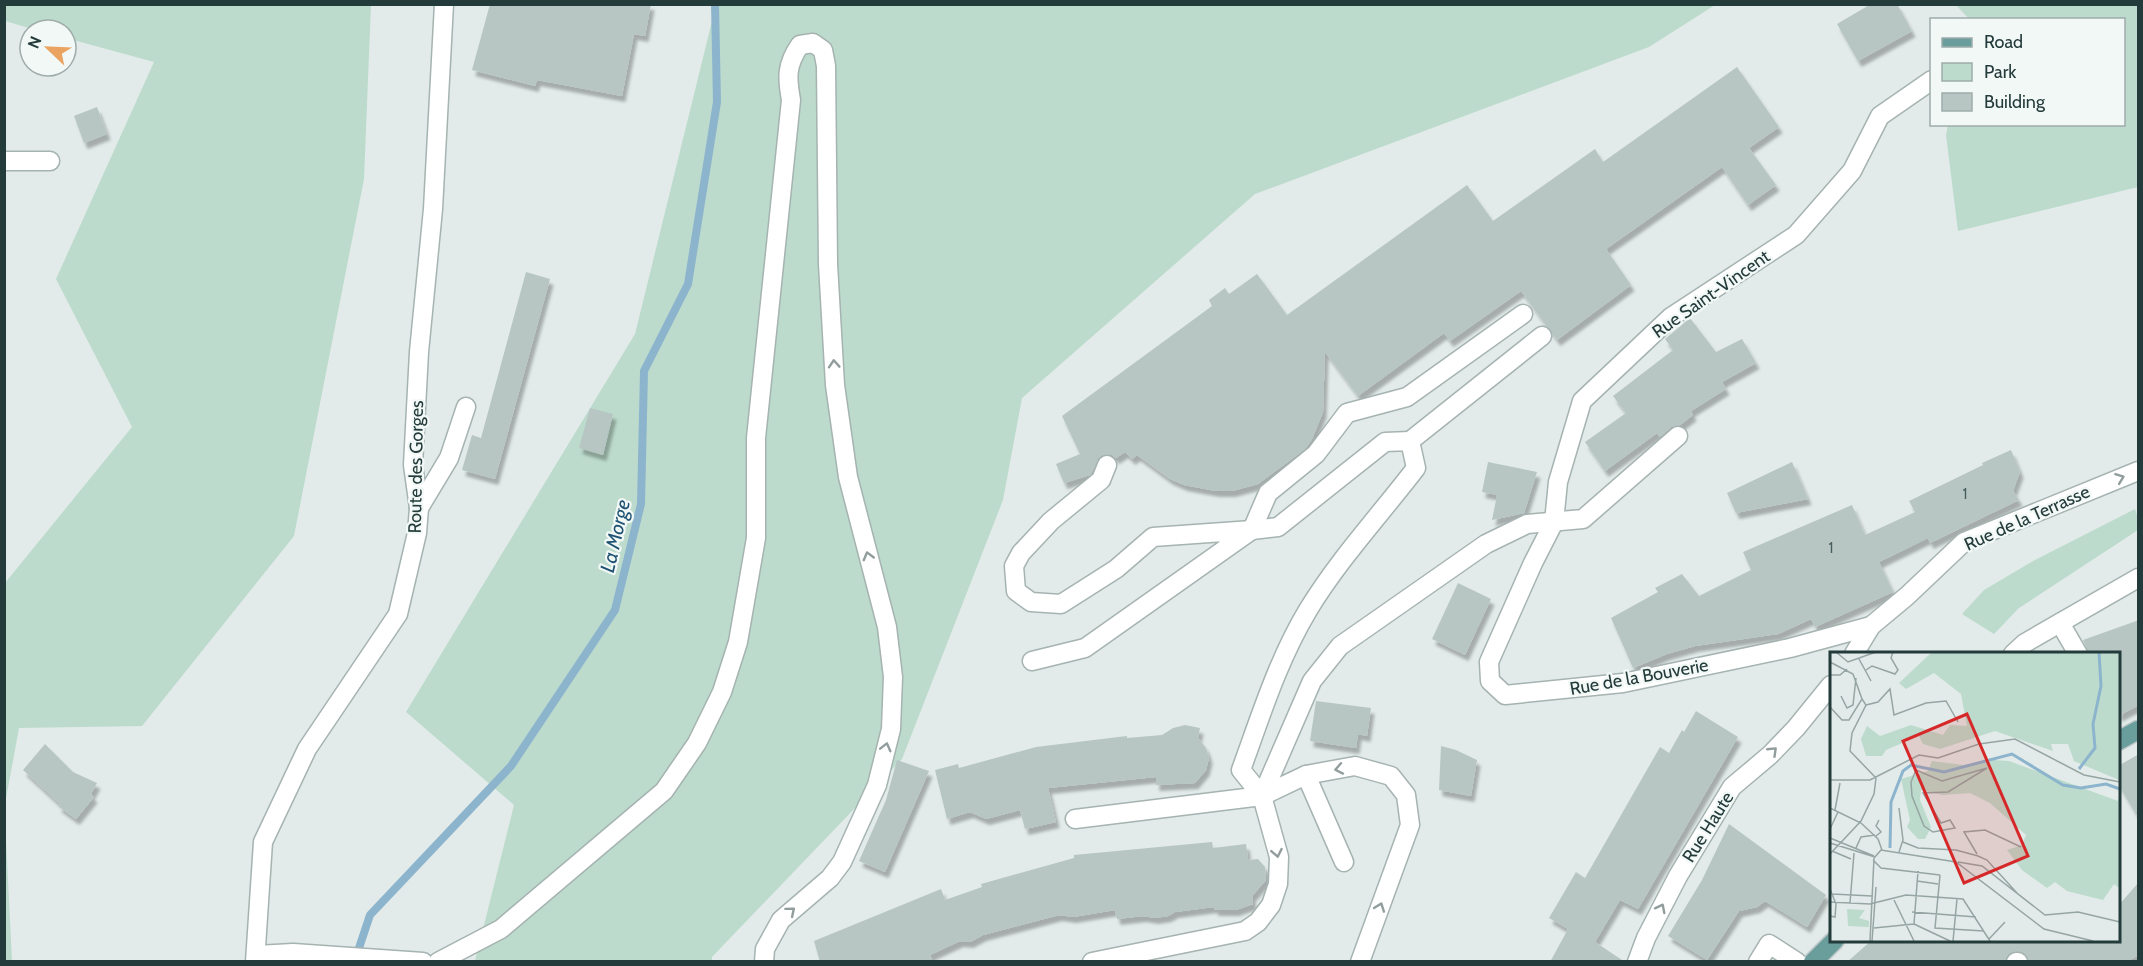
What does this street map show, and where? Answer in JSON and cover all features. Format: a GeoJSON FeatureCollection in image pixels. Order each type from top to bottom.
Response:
{"type":"FeatureCollection","features":[{"type":"Feature","properties":{"kind":"main road"},"geometry":{"type":"LineString","coordinates":[[2119,740],[2139,729]]}},
{"type":"Feature","properties":{"kind":"main road"},"geometry":{"type":"LineString","coordinates":[[1814,962],[1832,942]]}},
{"type":"Feature","properties":{"kind":"street","name":"Route des Gorges"},"geometry":{"type":"LineString","coordinates":[[255,958],[263,842],[307,749],[398,614],[417,533],[419,508],[413,465],[419,352],[433,209],[444,4]]}},
{"type":"Feature","properties":{"kind":"street"},"geometry":{"type":"LineString","coordinates":[[438,962],[501,929],[664,791],[697,743],[722,692],[738,642],[756,538],[756,438],[791,100],[787,77],[792,56],[800,45],[813,43],[823,51],[826,66],[828,264],[835,385],[848,477],[887,627],[893,677],[891,729],[877,785],[842,862],[830,878],[781,920],[765,949],[764,962]]}},
{"type":"Feature","properties":{"kind":"street","name":"Rue Saint-Vincent"},"geometry":{"type":"LineString","coordinates":[[1529,572],[1554,522],[1558,482],[1582,401],[1671,317],[1796,235],[1852,171],[1880,116],[1930,81]]}},
{"type":"Feature","properties":{"kind":"street"},"geometry":{"type":"LineString","coordinates":[[4,161],[51,161]]}},
{"type":"Feature","properties":{"kind":"street"},"geometry":{"type":"LineString","coordinates":[[1032,661],[1085,648],[1252,530],[1268,494],[1317,454],[1347,412],[1407,397],[1523,314]]}},
{"type":"Feature","properties":{"kind":"street"},"geometry":{"type":"LineString","coordinates":[[1107,465],[1101,480],[1051,521],[1021,553],[1014,566],[1014,582],[1016,591],[1031,602],[1061,604],[1116,569],[1153,537],[1278,527],[1385,442],[1410,441],[1542,336]]}},
{"type":"Feature","properties":{"kind":"street"},"geometry":{"type":"LineString","coordinates":[[419,508],[449,458],[466,407]]}},
{"type":"Feature","properties":{"kind":"street"},"geometry":{"type":"LineString","coordinates":[[1262,796],[1312,681],[1340,646],[1486,544],[1527,524],[1583,519],[1678,436]]}},
{"type":"Feature","properties":{"kind":"street"},"geometry":{"type":"LineString","coordinates":[[1092,962],[1245,931],[1258,922],[1271,904],[1278,884],[1280,857],[1262,796],[1241,770],[1275,675],[1307,611],[1339,564],[1416,468],[1410,441]]}},
{"type":"Feature","properties":{"kind":"street","name":"Rue de la Terrasse"},"geometry":{"type":"LineString","coordinates":[[1871,626],[1907,596],[1964,542],[2139,471]]}},
{"type":"Feature","properties":{"kind":"street","name":"Rue de la Bouverie"},"geometry":{"type":"LineString","coordinates":[[1529,572],[1490,662],[1490,681],[1505,695],[1623,683],[1790,648],[1871,626]]}},
{"type":"Feature","properties":{"kind":"street"},"geometry":{"type":"LineString","coordinates":[[2015,652],[2025,643],[2139,578]]}},
{"type":"Feature","properties":{"kind":"street"},"geometry":{"type":"LineString","coordinates":[[2060,623],[2077,652]]}},
{"type":"Feature","properties":{"kind":"street"},"geometry":{"type":"LineString","coordinates":[[1855,652],[1871,626]]}},
{"type":"Feature","properties":{"kind":"street","name":"Rue Haute"},"geometry":{"type":"LineString","coordinates":[[1637,962],[1646,938],[1678,876],[1732,787],[1770,755],[1796,728],[1830,686]]}},
{"type":"Feature","properties":{"kind":"street"},"geometry":{"type":"LineString","coordinates":[[1075,819],[1262,796],[1306,775],[1355,766],[1391,776],[1406,795],[1410,825],[1360,962]]}},
{"type":"Feature","properties":{"kind":"street"},"geometry":{"type":"LineString","coordinates":[[1306,775],[1344,862]]}},
{"type":"Feature","properties":{"kind":"street"},"geometry":{"type":"LineString","coordinates":[[1758,962],[1768,944],[1797,962]]}},
{"type":"Feature","properties":{"kind":"street"},"geometry":{"type":"LineString","coordinates":[[255,958],[293,953],[416,961]]}},
{"type":"Feature","properties":{"kind":"green space"},"geometry":{"type":"Polygon","coordinates":[[[5,4],[371,5],[364,179],[294,536],[142,726],[19,728],[5,804],[5,583],[132,427],[56,279],[154,62],[78,41],[78,18],[18,18],[18,25],[5,21],[5,4]]]}},
{"type":"Feature","properties":{"kind":"green space"},"geometry":{"type":"Polygon","coordinates":[[[716,5],[1715,5],[1649,47],[1255,194],[1022,398],[1003,500],[902,759],[712,957],[712,961],[475,961],[514,805],[406,712],[635,334],[716,5]]]}},
{"type":"Feature","properties":{"kind":"green space"},"geometry":{"type":"Polygon","coordinates":[[[1956,5],[2138,5],[2138,187],[1958,231],[1946,135],[1948,126],[2125,126],[2125,18],[1968,18],[1956,5]]]}},
{"type":"Feature","properties":{"kind":"green space"},"geometry":{"type":"Polygon","coordinates":[[[2135,509],[2138,530],[2019,608],[1994,634],[1962,614],[1984,590],[2035,560],[2135,509]]]}},
{"type":"Feature","properties":{"kind":"green space"},"geometry":{"type":"Polygon","coordinates":[[[5,819],[12,961],[5,961],[5,819]]]}},
{"type":"Feature","properties":{"kind":"building"},"geometry":{"type":"Polygon","coordinates":[[[490,4],[651,4],[645,36],[634,34],[622,96],[537,80],[535,86],[472,70],[490,4]]]}},
{"type":"Feature","properties":{"kind":"building"},"geometry":{"type":"Polygon","coordinates":[[[1871,4],[1897,4],[1912,31],[1858,61],[1837,24],[1871,4]]]}},
{"type":"Feature","properties":{"kind":"building"},"geometry":{"type":"Polygon","coordinates":[[[1737,67],[1779,127],[1749,148],[1776,185],[1748,205],[1722,167],[1606,249],[1631,285],[1557,340],[1521,291],[1450,341],[1444,333],[1358,396],[1325,352],[1323,412],[1312,439],[1305,449],[1258,484],[1232,491],[1216,491],[1184,485],[1170,479],[1137,455],[1132,459],[1125,452],[1116,458],[1111,454],[1101,456],[1090,475],[1064,483],[1056,464],[1080,454],[1062,416],[1212,306],[1209,300],[1225,288],[1229,294],[1257,274],[1287,315],[1467,185],[1493,221],[1595,149],[1603,162],[1737,67]]]}},
{"type":"Feature","properties":{"kind":"building"},"geometry":{"type":"Polygon","coordinates":[[[97,107],[107,134],[84,143],[74,116],[97,107]]]}},
{"type":"Feature","properties":{"kind":"building"},"geometry":{"type":"Polygon","coordinates":[[[526,272],[550,279],[495,479],[462,470],[472,435],[481,438],[526,272]]]}},
{"type":"Feature","properties":{"kind":"building"},"geometry":{"type":"Polygon","coordinates":[[[1690,318],[1716,352],[1742,339],[1756,363],[1722,382],[1726,389],[1691,411],[1693,415],[1680,425],[1671,427],[1660,437],[1657,433],[1605,471],[1585,442],[1626,413],[1613,396],[1673,350],[1665,339],[1690,318]]]}},
{"type":"Feature","properties":{"kind":"building"},"geometry":{"type":"Polygon","coordinates":[[[590,408],[613,414],[603,455],[579,448],[590,408]]]}},
{"type":"Feature","properties":{"kind":"building"},"geometry":{"type":"Polygon","coordinates":[[[2011,450],[2020,472],[2013,491],[2019,500],[1930,543],[1928,538],[1879,562],[1893,592],[1815,627],[1811,619],[1778,634],[1695,646],[1667,654],[1633,668],[1611,618],[1658,592],[1655,588],[1682,574],[1699,596],[1751,570],[1743,552],[1852,505],[1865,535],[1915,512],[1909,501],[2011,450]]]}},
{"type":"Feature","properties":{"kind":"building"},"geometry":{"type":"Polygon","coordinates":[[[1488,462],[1537,472],[1524,513],[1492,520],[1497,495],[1482,492],[1488,462]]]}},
{"type":"Feature","properties":{"kind":"building"},"geometry":{"type":"Polygon","coordinates":[[[1792,462],[1808,499],[1736,513],[1727,493],[1792,462]]]}},
{"type":"Feature","properties":{"kind":"building"},"geometry":{"type":"Polygon","coordinates":[[[1458,583],[1491,599],[1465,655],[1432,639],[1458,583]]]}},
{"type":"Feature","properties":{"kind":"building"},"geometry":{"type":"Polygon","coordinates":[[[2139,620],[2139,705],[2119,715],[2119,652],[2088,652],[2083,640],[2139,620]]]}},
{"type":"Feature","properties":{"kind":"building"},"geometry":{"type":"Polygon","coordinates":[[[1316,701],[1371,708],[1367,736],[1358,734],[1356,748],[1310,741],[1316,701]]]}},
{"type":"Feature","properties":{"kind":"building"},"geometry":{"type":"Polygon","coordinates":[[[1696,711],[1738,737],[1638,909],[1620,900],[1595,942],[1625,962],[1550,962],[1568,929],[1549,918],[1576,872],[1585,878],[1660,747],[1669,753],[1696,711]]]}},
{"type":"Feature","properties":{"kind":"building"},"geometry":{"type":"Polygon","coordinates":[[[1185,725],[1200,728],[1198,738],[1206,748],[1209,758],[1206,770],[1195,783],[1156,785],[1156,777],[1048,788],[1056,822],[1025,829],[1020,810],[986,819],[970,812],[947,819],[935,770],[958,764],[959,768],[1036,747],[1127,736],[1127,738],[1162,735],[1173,728],[1185,725]]]}},
{"type":"Feature","properties":{"kind":"building"},"geometry":{"type":"Polygon","coordinates":[[[45,744],[73,772],[97,783],[91,794],[94,797],[76,819],[58,806],[60,804],[23,770],[45,744]]]}},
{"type":"Feature","properties":{"kind":"building"},"geometry":{"type":"Polygon","coordinates":[[[1441,746],[1477,760],[1471,796],[1439,790],[1441,746]]]}},
{"type":"Feature","properties":{"kind":"building"},"geometry":{"type":"Polygon","coordinates":[[[2139,754],[2139,819],[2119,786],[2119,765],[2139,754]]]}},
{"type":"Feature","properties":{"kind":"building"},"geometry":{"type":"Polygon","coordinates":[[[897,760],[929,771],[885,872],[859,861],[886,800],[897,760]]]}},
{"type":"Feature","properties":{"kind":"building"},"geometry":{"type":"Polygon","coordinates":[[[1729,824],[1826,895],[1807,927],[1765,901],[1757,907],[1739,911],[1707,960],[1668,936],[1702,880],[1729,824]]]}},
{"type":"Feature","properties":{"kind":"building"},"geometry":{"type":"Polygon","coordinates":[[[1212,842],[1213,848],[1246,844],[1248,860],[1258,859],[1265,867],[1266,880],[1252,896],[1253,904],[1236,910],[1215,910],[1214,907],[1175,912],[1168,916],[1155,918],[1143,916],[1117,919],[1115,910],[1073,917],[1059,915],[983,935],[970,942],[960,941],[930,955],[933,962],[820,962],[814,941],[941,889],[945,900],[982,887],[981,884],[1074,858],[1074,855],[1212,842]]]}},
{"type":"Feature","properties":{"kind":"building"},"geometry":{"type":"Polygon","coordinates":[[[2139,882],[2139,955],[2126,962],[2029,962],[2024,953],[2018,951],[2010,953],[2005,962],[1847,962],[1870,942],[2119,942],[2119,905],[2139,882]]]}},
{"type":"Feature","properties":{"kind":"waterway","name":"La Morge"},"geometry":{"type":"LineString","coordinates":[[356,957],[370,915],[511,766],[615,610],[641,504],[644,371],[688,284],[717,102],[715,4]]}}]}
